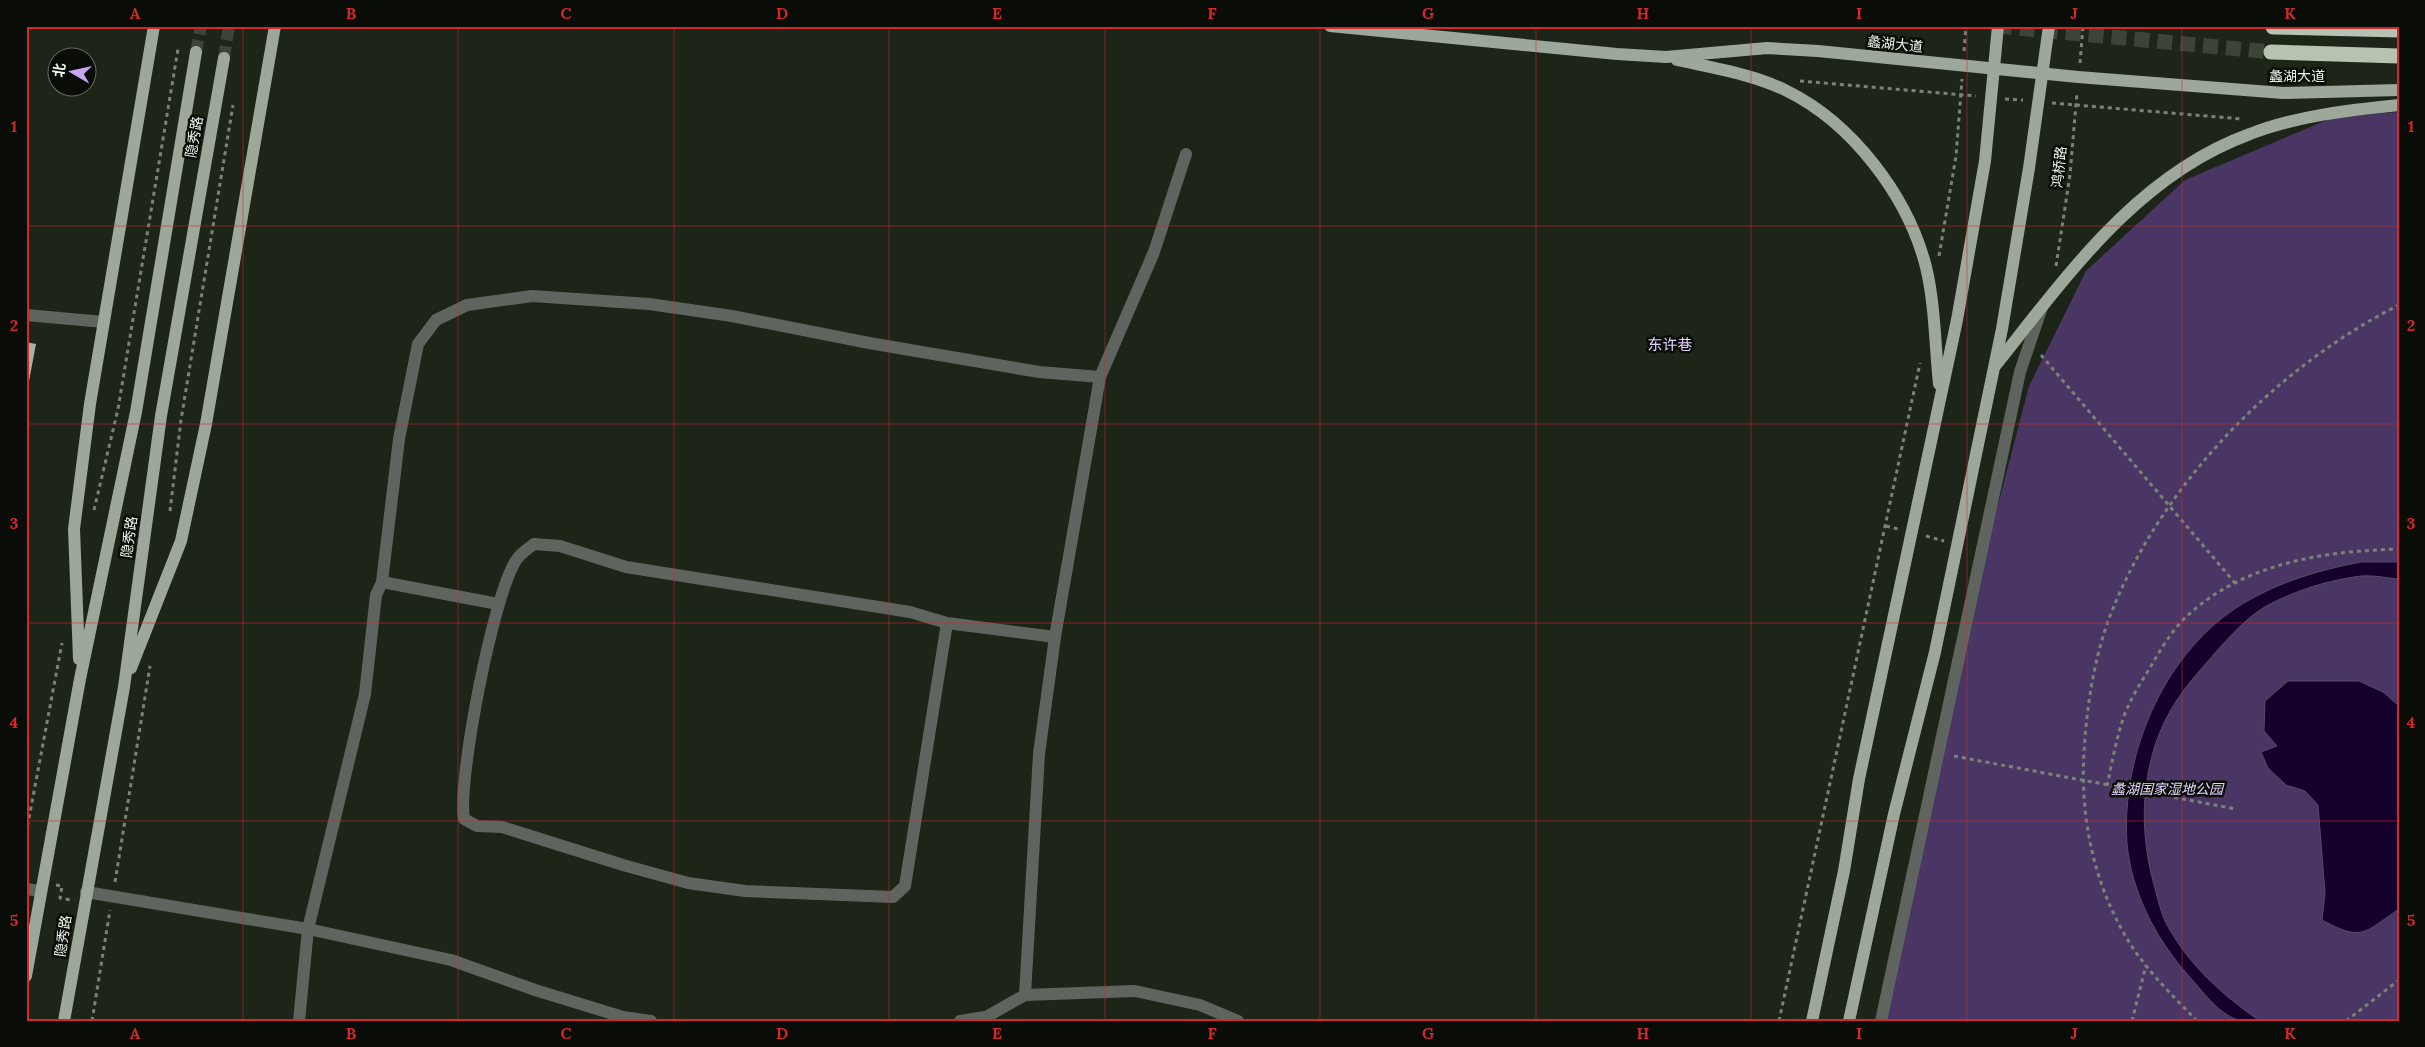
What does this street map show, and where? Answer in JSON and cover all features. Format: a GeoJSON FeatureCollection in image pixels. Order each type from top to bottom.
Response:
{"type":"FeatureCollection","features":[{"type":"Feature","properties":{"kind":"highway"},"geometry":{"type":"LineString","coordinates":[[2273,27],[2399,30]]}},
{"type":"Feature","properties":{"kind":"highway"},"geometry":{"type":"LineString","coordinates":[[2271,52],[2399,56]]}},
{"type":"Feature","properties":{"kind":"main road"},"geometry":{"type":"LineString","coordinates":[[80,678],[74,529],[90,404],[154,26]]}},
{"type":"Feature","properties":{"kind":"main road"},"geometry":{"type":"LineString","coordinates":[[124,687],[181,541],[206,424],[275,26]]}},
{"type":"Feature","properties":{"kind":"main road","name":"蠡湖大道"},"geometry":{"type":"LineString","coordinates":[[1330,26],[1666,57],[1767,48],[1818,51],[2078,77],[2283,92],[2399,90]]}},
{"type":"Feature","properties":{"kind":"main road"},"geometry":{"type":"LineString","coordinates":[[1812,1021],[1844,871],[1859,779],[1957,320],[1985,160],[1993,98],[1998,26]]}},
{"type":"Feature","properties":{"kind":"main road"},"geometry":{"type":"LineString","coordinates":[[1849,1021],[1894,814],[1935,652],[1994,368],[2039,101],[2049,26]]}},
{"type":"Feature","properties":{"kind":"main road","name":"隐秀路"},"geometry":{"type":"LineString","coordinates":[[26,976],[80,678],[136,412],[196,52]]}},
{"type":"Feature","properties":{"kind":"main road"},"geometry":{"type":"LineString","coordinates":[[1666,57],[1742,76],[1786,90],[1816,107],[1862,149],[1896,194],[1926,268],[1941,396]]}},
{"type":"Feature","properties":{"kind":"main road","name":"隐秀路"},"geometry":{"type":"LineString","coordinates":[[64,1021],[124,687],[161,416],[224,58]]}},
{"type":"Feature","properties":{"kind":"main road"},"geometry":{"type":"LineString","coordinates":[[1994,368],[2103,234],[2148,192],[2212,150],[2249,134],[2285,123],[2364,108],[2399,105]]}},
{"type":"Feature","properties":{"kind":"street"},"geometry":{"type":"LineString","coordinates":[[1025,995],[1039,754],[1055,636],[1100,377],[1154,252],[1186,154]]}},
{"type":"Feature","properties":{"kind":"street"},"geometry":{"type":"LineString","coordinates":[[299,1021],[308,929],[365,694],[376,595],[382,582],[399,439],[418,344],[436,320],[467,305],[532,296],[649,304],[732,316],[869,343],[1039,372],[1100,377]]}},
{"type":"Feature","properties":{"kind":"street"},"geometry":{"type":"LineString","coordinates":[[1881,1021],[2020,372],[2042,307]]}},
{"type":"Feature","properties":{"kind":"street"},"geometry":{"type":"LineString","coordinates":[[26,315],[104,322]]}},
{"type":"Feature","properties":{"kind":"street"},"geometry":{"type":"LineString","coordinates":[[947,623],[905,886],[893,897],[745,891],[688,883],[623,865],[502,827],[478,826],[464,820],[462,809],[467,763],[498,604],[517,559],[534,544],[560,546],[626,567],[910,612],[947,623],[1055,636]]}},
{"type":"Feature","properties":{"kind":"street"},"geometry":{"type":"LineString","coordinates":[[382,582],[498,604]]}},
{"type":"Feature","properties":{"kind":"street"},"geometry":{"type":"LineString","coordinates":[[26,889],[41,887]]}},
{"type":"Feature","properties":{"kind":"street"},"geometry":{"type":"LineString","coordinates":[[85,897],[308,929],[451,960],[535,990],[615,1014],[651,1021]]}},
{"type":"Feature","properties":{"kind":"street"},"geometry":{"type":"LineString","coordinates":[[960,1021],[982,1019],[1025,995],[1135,991],[1200,1006],[1238,1021]]}},
{"type":"Feature","properties":{"kind":"path"},"geometry":{"type":"LineString","coordinates":[[1938,264],[1956,156],[1966,26]]}},
{"type":"Feature","properties":{"kind":"path","name":"鸿桥路"},"geometry":{"type":"LineString","coordinates":[[2053,274],[2070,175],[2083,26]]}},
{"type":"Feature","properties":{"kind":"path"},"geometry":{"type":"LineString","coordinates":[[93,512],[118,409],[178,49]]}},
{"type":"Feature","properties":{"kind":"path"},"geometry":{"type":"LineString","coordinates":[[1795,80],[2245,120]]}},
{"type":"Feature","properties":{"kind":"path"},"geometry":{"type":"LineString","coordinates":[[2197,1021],[2164,988],[2131,945],[2106,898],[2090,847],[2083,782],[2086,719],[2099,654],[2113,607],[2137,556],[2194,472],[2234,429],[2276,389],[2321,353],[2373,318],[2399,306]]}},
{"type":"Feature","properties":{"kind":"path"},"geometry":{"type":"LineString","coordinates":[[2030,342],[2235,583]]}},
{"type":"Feature","properties":{"kind":"path"},"geometry":{"type":"LineString","coordinates":[[1779,1021],[1921,360]]}},
{"type":"Feature","properties":{"kind":"path"},"geometry":{"type":"LineString","coordinates":[[1886,526],[1958,544]]}},
{"type":"Feature","properties":{"kind":"path"},"geometry":{"type":"LineString","coordinates":[[2107,786],[2124,716],[2151,666],[2185,618],[2210,598],[2235,583],[2291,561],[2359,550],[2399,549]]}},
{"type":"Feature","properties":{"kind":"path"},"geometry":{"type":"LineString","coordinates":[[26,834],[54,674],[63,637]]}},
{"type":"Feature","properties":{"kind":"path"},"geometry":{"type":"LineString","coordinates":[[1938,754],[2236,809]]}},
{"type":"Feature","properties":{"kind":"path"},"geometry":{"type":"LineString","coordinates":[[41,887],[62,886],[60,898],[85,897]]}},
{"type":"Feature","properties":{"kind":"path"},"geometry":{"type":"LineString","coordinates":[[2132,1021],[2146,964]]}},
{"type":"Feature","properties":{"kind":"path"},"geometry":{"type":"LineString","coordinates":[[2346,1021],[2399,980]]}},
{"type":"Feature","properties":{"kind":"green space","name":"蠡湖国家湿地公园"},"geometry":{"type":"Polygon","coordinates":[[[2399,112],[2399,1021],[1886,1021],[1949,693],[2029,386],[2086,271],[2185,180],[2334,117],[2399,112]]]}},
{"type":"Feature","properties":{"kind":"shaded area"},"geometry":{"type":"Polygon","coordinates":[[[2361,562],[2399,562],[2399,579],[2361,576],[2325,583],[2279,600],[2253,615],[2227,640],[2181,694],[2165,720],[2156,742],[2146,788],[2144,812],[2148,858],[2162,915],[2176,940],[2196,966],[2220,990],[2260,1021],[2240,1021],[2223,1012],[2204,994],[2176,961],[2147,914],[2134,879],[2127,843],[2127,809],[2132,774],[2141,740],[2154,707],[2171,676],[2192,648],[2216,623],[2244,603],[2286,582],[2361,562]]]}},
{"type":"Feature","properties":{"kind":"shaded area"},"geometry":{"type":"Polygon","coordinates":[[[2288,681],[2359,681],[2383,692],[2399,706],[2399,909],[2370,929],[2362,932],[2346,931],[2322,920],[2325,893],[2318,805],[2305,791],[2286,785],[2268,768],[2261,752],[2277,746],[2264,731],[2265,701],[2288,681]]]}},
{"type":"Feature","properties":{"kind":"building"},"geometry":{"type":"Polygon","coordinates":[[[26,342],[36,344],[27,392],[26,392],[26,342]]]}},
{"type":"Feature","properties":{"kind":"tunnel"},"geometry":{"type":"LineString","coordinates":[[196,52],[201,26]]}},
{"type":"Feature","properties":{"kind":"tunnel"},"geometry":{"type":"LineString","coordinates":[[224,58],[229,26]]}},
{"type":"Feature","properties":{"kind":"tunnel"},"geometry":{"type":"LineString","coordinates":[[1997,26],[2271,52]]}},
{"type":"Feature","properties":{"kind":"district","name":"东许巷"},"geometry":{"type":"Point","coordinates":[1670,345]}}]}
